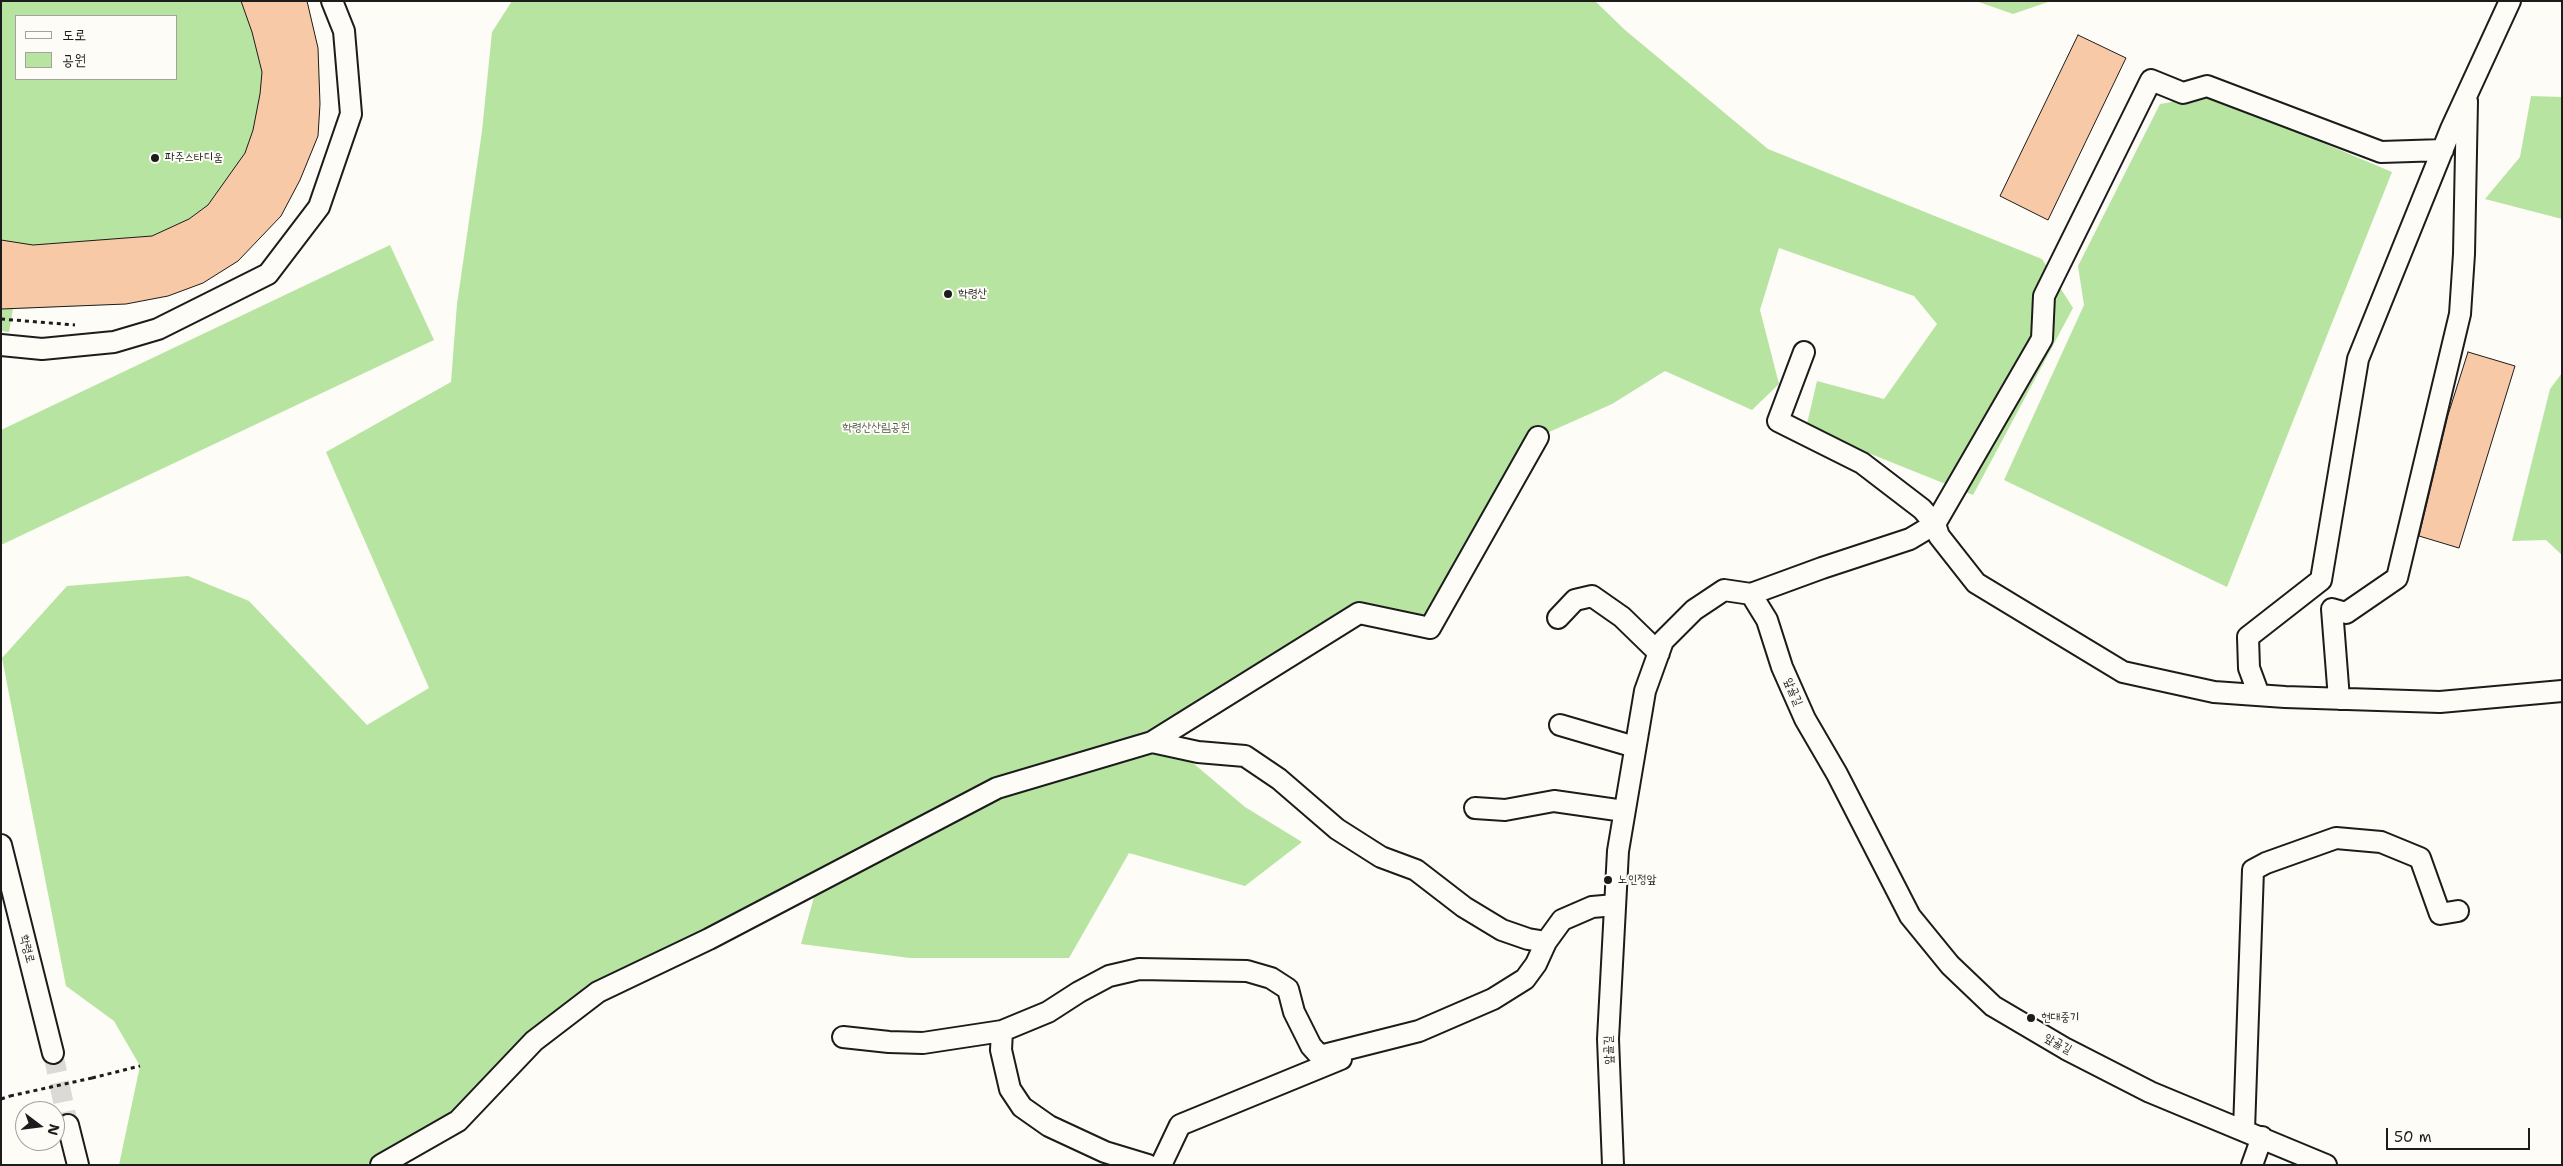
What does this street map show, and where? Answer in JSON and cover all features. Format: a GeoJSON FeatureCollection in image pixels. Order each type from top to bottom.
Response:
{"type":"FeatureCollection","features":[{"type":"Feature","properties":{"kind":"street"},"geometry":{"type":"LineString","coordinates":[[1,345],[42,349],[114,342],[158,329],[268,274],[320,207],[350,114],[344,31],[332,1]]}},
{"type":"Feature","properties":{"kind":"street"},"geometry":{"type":"LineString","coordinates":[[2259,696],[2249,668],[2248,637],[2321,580],[2358,359],[2443,150],[2510,1]]}},
{"type":"Feature","properties":{"kind":"street"},"geometry":{"type":"LineString","coordinates":[[1751,594],[1822,568],[1910,540],[1935,524],[2042,339],[2044,296],[2151,80],[2182,93],[2207,86],[2381,152],[2443,150]]}},
{"type":"Feature","properties":{"kind":"street"},"geometry":{"type":"LineString","coordinates":[[2308,590],[2332,609],[2346,613],[2397,578],[2460,314],[2464,254],[2468,94]]}},
{"type":"Feature","properties":{"kind":"street"},"geometry":{"type":"LineString","coordinates":[[1804,352],[1778,421],[1862,463],[1922,509],[1935,524],[1939,536],[1976,583],[2123,672],[2214,692],[2259,696],[2440,702],[2562,691]]}},
{"type":"Feature","properties":{"kind":"street"},"geometry":{"type":"LineString","coordinates":[[381,1165],[458,1121],[534,1041],[598,992],[709,939],[998,788],[1152,742],[1359,613],[1430,628],[1538,437]]}},
{"type":"Feature","properties":{"kind":"street","name":"앞골길"},"geometry":{"type":"LineString","coordinates":[[1613,1165],[1608,1039],[1615,905],[1618,851],[1635,747],[1646,691],[1663,641],[1694,610],[1724,590],[1751,594],[1767,620],[1782,667],[1804,719],[1837,774],[1910,916],[1950,965],[1993,1006],[2066,1049],[2150,1092],[2253,1133],[2326,1165]]}},
{"type":"Feature","properties":{"kind":"street"},"geometry":{"type":"LineString","coordinates":[[1558,618],[1575,600],[1592,596],[1622,616],[1659,653]]}},
{"type":"Feature","properties":{"kind":"street"},"geometry":{"type":"LineString","coordinates":[[2332,609],[2339,699]]}},
{"type":"Feature","properties":{"kind":"street"},"geometry":{"type":"LineString","coordinates":[[1560,725],[1635,747]]}},
{"type":"Feature","properties":{"kind":"street"},"geometry":{"type":"LineString","coordinates":[[1152,742],[1198,752],[1245,756],[1285,784],[1337,829],[1381,858],[1416,870],[1464,906],[1502,930],[1528,939],[1546,942]]}},
{"type":"Feature","properties":{"kind":"street"},"geometry":{"type":"LineString","coordinates":[[1476,808],[1505,810],[1554,801],[1624,811]]}},
{"type":"Feature","properties":{"kind":"street"},"geometry":{"type":"LineString","coordinates":[[2252,1165],[2253,870],[2266,863],[2336,838],[2381,842],[2420,858],[2440,914],[2458,911]]}},
{"type":"Feature","properties":{"kind":"street","name":"학령로"},"geometry":{"type":"LineString","coordinates":[[1,845],[53,1053]]}},
{"type":"Feature","properties":{"kind":"street"},"geometry":{"type":"LineString","coordinates":[[843,1037],[889,1042],[923,1043],[1002,1031],[1048,1012],[1109,976],[1139,968],[1247,971],[1271,978],[1288,989],[1294,1012],[1311,1046],[1320,1056],[1419,1032],[1493,999],[1525,979],[1536,964],[1546,942],[1562,920],[1592,906],[1615,905]]}},
{"type":"Feature","properties":{"kind":"street"},"geometry":{"type":"LineString","coordinates":[[1002,1031],[1001,1050],[1010,1089],[1022,1106],[1049,1126],[1105,1152],[1148,1165]]}},
{"type":"Feature","properties":{"kind":"street"},"geometry":{"type":"LineString","coordinates":[[1161,1165],[1180,1125],[1381,1042]]}},
{"type":"Feature","properties":{"kind":"street"},"geometry":{"type":"LineString","coordinates":[[68,1125],[78,1165]]}},
{"type":"Feature","properties":{"kind":"path"},"geometry":{"type":"LineString","coordinates":[[1,319],[10,321]]}},
{"type":"Feature","properties":{"kind":"path"},"geometry":{"type":"LineString","coordinates":[[1,1099],[140,1066]]}},
{"type":"Feature","properties":{"kind":"green space","name":"파주스타디움"},"geometry":{"type":"Polygon","coordinates":[[[1,1],[307,1],[318,48],[320,104],[318,136],[300,180],[281,216],[238,261],[203,283],[168,296],[126,304],[13,309],[9,332],[1,331],[1,1]]]}},
{"type":"Feature","properties":{"kind":"green space","name":"학령산산림공원"},"geometry":{"type":"Polygon","coordinates":[[[512,1],[1595,1],[1625,30],[1768,149],[2042,259],[2073,308],[1973,495],[1806,428],[1817,381],[1884,399],[1937,324],[1914,296],[1779,248],[1760,310],[1779,384],[1752,410],[1665,371],[1612,404],[1538,437],[1430,628],[1420,636],[1359,613],[1167,741],[1245,807],[1302,842],[1245,886],[1129,853],[1069,958],[910,958],[801,944],[814,897],[772,908],[567,1007],[458,1121],[365,1165],[119,1165],[140,1066],[114,1021],[66,986],[2,658],[67,586],[188,576],[249,601],[367,725],[429,688],[326,452],[451,382],[457,304],[482,131],[492,32],[512,1]]]}},
{"type":"Feature","properties":{"kind":"green space"},"geometry":{"type":"Polygon","coordinates":[[[1976,1],[2051,1],[2013,14],[1976,1]]]}},
{"type":"Feature","properties":{"kind":"green space"},"geometry":{"type":"Polygon","coordinates":[[[2210,95],[2392,172],[2227,587],[2004,480],[2084,305],[2078,266],[2160,104],[2210,95]]]}},
{"type":"Feature","properties":{"kind":"green space"},"geometry":{"type":"Polygon","coordinates":[[[2531,96],[2562,97],[2562,219],[2485,199],[2520,157],[2531,96]]]}},
{"type":"Feature","properties":{"kind":"green space"},"geometry":{"type":"Polygon","coordinates":[[[390,245],[434,340],[1,545],[1,430],[390,245]]]}},
{"type":"Feature","properties":{"kind":"green space"},"geometry":{"type":"Polygon","coordinates":[[[2562,373],[2562,555],[2546,540],[2512,541],[2550,389],[2562,373]]]}},
{"type":"Feature","properties":{"kind":"building"},"geometry":{"type":"Polygon","coordinates":[[[241,1],[307,1],[318,48],[320,104],[318,136],[300,180],[281,216],[238,261],[203,283],[168,296],[126,304],[1,309],[1,240],[33,245],[152,236],[189,219],[208,205],[245,153],[253,130],[260,94],[262,72],[252,32],[241,1]]]}},
{"type":"Feature","properties":{"kind":"building"},"geometry":{"type":"Polygon","coordinates":[[[2078,35],[2126,58],[2048,220],[2000,196],[2078,35]]]}},
{"type":"Feature","properties":{"kind":"building"},"geometry":{"type":"Polygon","coordinates":[[[2468,352],[2515,366],[2459,548],[2419,536],[2448,415],[2468,352]]]}},
{"type":"Feature","properties":{"kind":"tunnel"},"geometry":{"type":"LineString","coordinates":[[53,1053],[68,1125]]}},
{"type":"Feature","properties":{"kind":"place","name":"파주스타디움"},"geometry":{"type":"Point","coordinates":[155,158]}},
{"type":"Feature","properties":{"kind":"place","name":"학령산"},"geometry":{"type":"Point","coordinates":[948,294]}},
{"type":"Feature","properties":{"kind":"place","name":"노인정앞"},"geometry":{"type":"Point","coordinates":[1608,880]}},
{"type":"Feature","properties":{"kind":"place","name":"현대중기"},"geometry":{"type":"Point","coordinates":[2031,1018]}}]}
